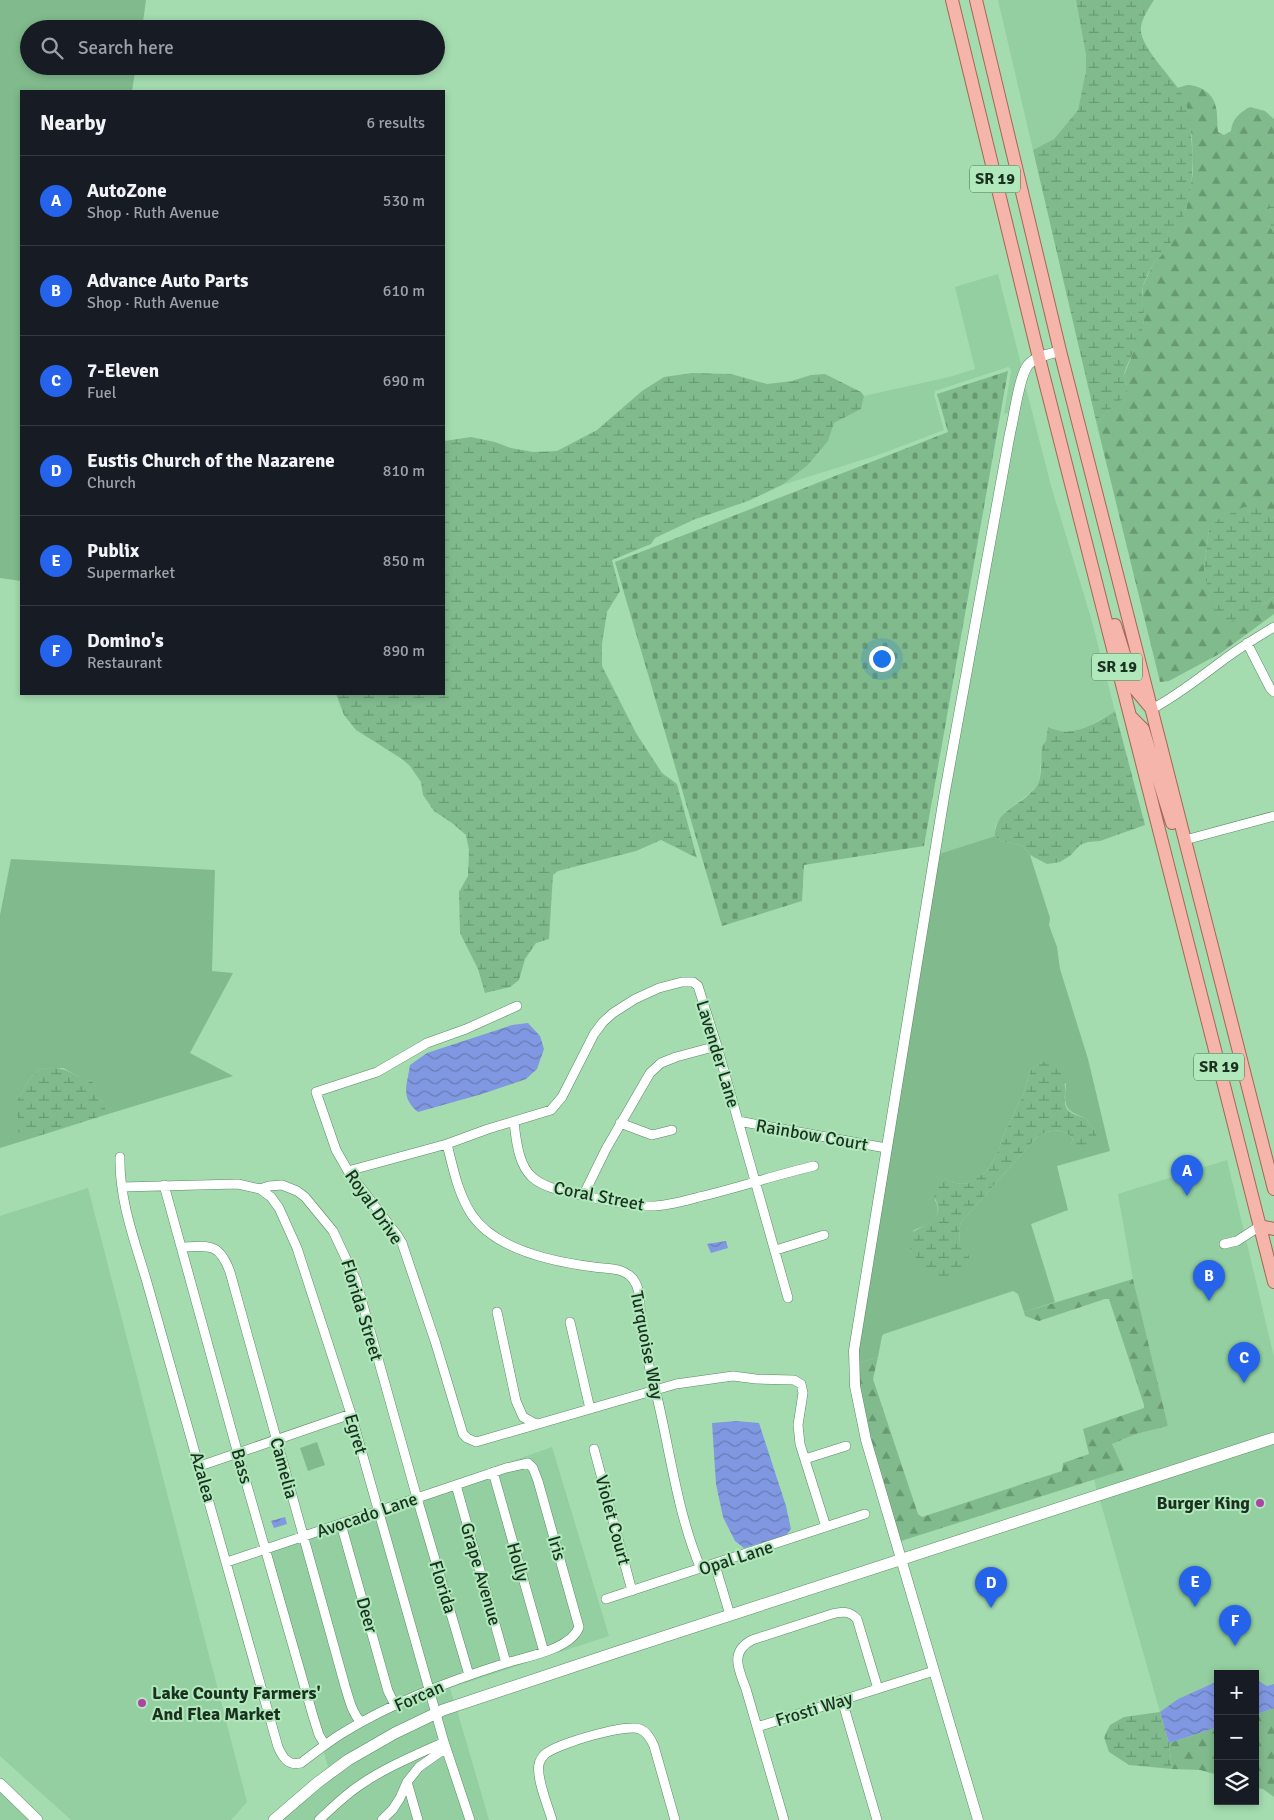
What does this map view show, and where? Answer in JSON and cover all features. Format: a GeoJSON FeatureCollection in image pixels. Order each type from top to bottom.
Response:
{"type":"FeatureCollection","features":[{"type":"Feature","properties":{"kind":"main road","name":"SR 19"},"geometry":{"type":"LineString","coordinates":[[952,0],[1039,358],[1274,1282]]}},
{"type":"Feature","properties":{"kind":"main road","name":"SR 19"},"geometry":{"type":"LineString","coordinates":[[976,0],[1060,351],[1274,1189]]}},
{"type":"Feature","properties":{"kind":"main road"},"geometry":{"type":"LineString","coordinates":[[1096,583],[1105,593],[1135,689],[1152,709]]}},
{"type":"Feature","properties":{"kind":"main road"},"geometry":{"type":"LineString","coordinates":[[1130,715],[1143,730],[1190,880],[1199,895]]}},
{"type":"Feature","properties":{"kind":"main road"},"geometry":{"type":"LineString","coordinates":[[1260,1226],[1274,1229]]}},
{"type":"Feature","properties":{"kind":"main road"},"geometry":{"type":"LineString","coordinates":[[274,1820],[317,1783],[348,1760],[395,1733],[436,1713],[1274,1438]]}},
{"type":"Feature","properties":{"kind":"main road"},"geometry":{"type":"LineString","coordinates":[[0,1784],[37,1820]]}},
{"type":"Feature","properties":{"kind":"street"},"geometry":{"type":"LineString","coordinates":[[978,1820],[866,1440],[858,1408],[854,1364],[859,1316],[886,1148],[954,743],[1008,448],[1023,376],[1028,365],[1039,358],[1060,351]]}},
{"type":"Feature","properties":{"kind":"street"},"geometry":{"type":"LineString","coordinates":[[1152,709],[1182,691],[1247,643],[1274,626]]}},
{"type":"Feature","properties":{"kind":"street"},"geometry":{"type":"LineString","coordinates":[[1247,643],[1270,688],[1274,692]]}},
{"type":"Feature","properties":{"kind":"street"},"geometry":{"type":"LineString","coordinates":[[1185,840],[1274,816]]}},
{"type":"Feature","properties":{"kind":"street","name":"Lavender Lane"},"geometry":{"type":"LineString","coordinates":[[348,1171],[447,1144],[488,1129],[545,1113],[554,1108],[562,1097],[594,1034],[603,1022],[626,1003],[659,988],[688,981],[693,982],[698,986],[717,1046],[788,1298]]}},
{"type":"Feature","properties":{"kind":"street","name":"Royal Drive"},"geometry":{"type":"LineString","coordinates":[[517,1006],[427,1044],[377,1072],[316,1092],[336,1150],[348,1171],[402,1244],[464,1434],[467,1438],[476,1442],[655,1388],[725,1376],[794,1380],[801,1384],[803,1393],[798,1432],[805,1459]]}},
{"type":"Feature","properties":{"kind":"street"},"geometry":{"type":"LineString","coordinates":[[583,1196],[620,1123],[650,1073],[655,1068],[676,1057],[717,1046]]}},
{"type":"Feature","properties":{"kind":"street","name":"Rainbow Court"},"geometry":{"type":"LineString","coordinates":[[738,1121],[886,1148]]}},
{"type":"Feature","properties":{"kind":"street","name":"Coral Street"},"geometry":{"type":"LineString","coordinates":[[514,1122],[518,1151],[523,1164],[533,1180],[562,1191],[631,1205],[658,1206],[699,1198],[814,1166]]}},
{"type":"Feature","properties":{"kind":"street"},"geometry":{"type":"LineString","coordinates":[[620,1123],[652,1135],[672,1130]]}},
{"type":"Feature","properties":{"kind":"street","name":"Turquoise Way"},"geometry":{"type":"LineString","coordinates":[[447,1144],[459,1188],[467,1206],[478,1223],[488,1232],[500,1240],[531,1254],[585,1266],[620,1270],[632,1278],[639,1292],[642,1329],[686,1526],[701,1569]]}},
{"type":"Feature","properties":{"kind":"street","name":"Azalea"},"geometry":{"type":"LineString","coordinates":[[120,1158],[122,1187],[131,1232],[200,1466],[278,1747],[281,1754],[290,1764]]}},
{"type":"Feature","properties":{"kind":"street","name":"Florida Street"},"geometry":{"type":"LineString","coordinates":[[122,1187],[238,1184],[260,1189],[282,1185],[298,1190],[306,1197],[333,1231],[356,1280],[417,1498]]}},
{"type":"Feature","properties":{"kind":"street","name":"Bass"},"geometry":{"type":"LineString","coordinates":[[164,1185],[265,1550],[313,1716],[325,1744]]}},
{"type":"Feature","properties":{"kind":"street","name":"Egret"},"geometry":{"type":"LineString","coordinates":[[260,1189],[271,1197],[279,1208],[297,1248],[351,1414],[445,1745],[470,1820]]}},
{"type":"Feature","properties":{"kind":"street"},"geometry":{"type":"LineString","coordinates":[[1224,1244],[1237,1241],[1260,1226]]}},
{"type":"Feature","properties":{"kind":"street"},"geometry":{"type":"LineString","coordinates":[[776,1250],[824,1235]]}},
{"type":"Feature","properties":{"kind":"street","name":"Camelia"},"geometry":{"type":"LineString","coordinates":[[181,1247],[210,1248],[221,1253],[225,1258],[350,1702],[356,1717],[361,1722]]}},
{"type":"Feature","properties":{"kind":"street"},"geometry":{"type":"LineString","coordinates":[[497,1312],[516,1401],[523,1417],[536,1424]]}},
{"type":"Feature","properties":{"kind":"street"},"geometry":{"type":"LineString","coordinates":[[570,1322],[590,1409]]}},
{"type":"Feature","properties":{"kind":"street"},"geometry":{"type":"LineString","coordinates":[[200,1466],[351,1414]]}},
{"type":"Feature","properties":{"kind":"street"},"geometry":{"type":"LineString","coordinates":[[826,1528],[805,1459],[846,1446]]}},
{"type":"Feature","properties":{"kind":"street","name":"Violet Court"},"geometry":{"type":"LineString","coordinates":[[594,1448],[632,1591]]}},
{"type":"Feature","properties":{"kind":"street","name":"Iris"},"geometry":{"type":"LineString","coordinates":[[506,1468],[524,1463],[533,1468],[579,1623],[577,1633],[573,1638],[557,1646]]}},
{"type":"Feature","properties":{"kind":"street","name":"Avocado Lane"},"geometry":{"type":"LineString","coordinates":[[227,1562],[506,1468]]}},
{"type":"Feature","properties":{"kind":"street","name":"Holly"},"geometry":{"type":"LineString","coordinates":[[493,1472],[544,1652]]}},
{"type":"Feature","properties":{"kind":"street","name":"Grape Avenue"},"geometry":{"type":"LineString","coordinates":[[456,1485],[506,1663]]}},
{"type":"Feature","properties":{"kind":"street","name":"Florida"},"geometry":{"type":"LineString","coordinates":[[417,1498],[469,1675]]}},
{"type":"Feature","properties":{"kind":"street","name":"Opal Lane"},"geometry":{"type":"LineString","coordinates":[[606,1599],[715,1565],[865,1514]]}},
{"type":"Feature","properties":{"kind":"street","name":"Deer"},"geometry":{"type":"LineString","coordinates":[[342,1524],[386,1682],[395,1705]]}},
{"type":"Feature","properties":{"kind":"street"},"geometry":{"type":"LineString","coordinates":[[715,1565],[730,1615]]}},
{"type":"Feature","properties":{"kind":"street"},"geometry":{"type":"LineString","coordinates":[[757,1727],[739,1669],[738,1654],[740,1648],[752,1640],[823,1617],[846,1612],[856,1618],[878,1689]]}},
{"type":"Feature","properties":{"kind":"street","name":"Forcan"},"geometry":{"type":"LineString","coordinates":[[290,1764],[301,1763],[325,1744],[361,1722],[395,1705],[469,1675],[544,1652],[557,1646]]}},
{"type":"Feature","properties":{"kind":"street","name":"Frosti Way"},"geometry":{"type":"LineString","coordinates":[[784,1820],[757,1727],[934,1671]]}},
{"type":"Feature","properties":{"kind":"street"},"geometry":{"type":"LineString","coordinates":[[842,1700],[877,1820]]}},
{"type":"Feature","properties":{"kind":"street"},"geometry":{"type":"LineString","coordinates":[[552,1820],[539,1770],[542,1758],[553,1749],[626,1727],[640,1729],[650,1738],[675,1820]]}},
{"type":"Feature","properties":{"kind":"street"},"geometry":{"type":"LineString","coordinates":[[382,1820],[397,1804],[407,1782],[419,1767],[445,1745]]}},
{"type":"Feature","properties":{"kind":"street"},"geometry":{"type":"LineString","coordinates":[[319,1820],[361,1784],[398,1763],[445,1745]]}},
{"type":"Feature","properties":{"kind":"street"},"geometry":{"type":"LineString","coordinates":[[407,1782],[418,1820]]}},
{"type":"Feature","properties":{"kind":"shaded area"},"geometry":{"type":"Polygon","coordinates":[[[998,0],[1076,0],[1086,55],[1086,71],[1078,110],[1054,139],[1033,150],[998,0]]]}},
{"type":"Feature","properties":{"kind":"shaded area"},"geometry":{"type":"Polygon","coordinates":[[[998,274],[1022,368],[1011,412],[1004,414],[1011,372],[1008,367],[935,391],[934,395],[944,430],[878,455],[782,485],[807,466],[828,441],[834,423],[861,409],[864,396],[949,377],[975,369],[955,287],[998,274]]]}},
{"type":"Feature","properties":{"kind":"shaded area"},"geometry":{"type":"Polygon","coordinates":[[[1025,384],[1051,486],[1091,618],[1115,711],[1087,727],[1074,731],[1055,731],[1042,746],[1039,783],[1030,793],[1005,812],[995,826],[995,836],[939,854],[1014,435],[1025,384]]]}},
{"type":"Feature","properties":{"kind":"shaded area"},"geometry":{"type":"Polygon","coordinates":[[[1227,1160],[1274,1357],[1274,1434],[1097,1492],[1094,1479],[1124,1470],[1112,1444],[1136,1434],[1168,1426],[1133,1279],[1118,1194],[1227,1160]]]}},
{"type":"Feature","properties":{"kind":"shaded area"},"geometry":{"type":"Polygon","coordinates":[[[88,1188],[247,1802],[231,1820],[71,1820],[0,1756],[0,1216],[88,1188]]]}},
{"type":"Feature","properties":{"kind":"shaded area"},"geometry":{"type":"Polygon","coordinates":[[[1274,1443],[1274,1684],[1267,1686],[1259,1682],[1259,1670],[1214,1670],[1214,1683],[1178,1699],[1160,1712],[1100,1500],[1274,1443]]]}},
{"type":"Feature","properties":{"kind":"shaded area"},"geometry":{"type":"Polygon","coordinates":[[[552,1447],[609,1636],[450,1688],[454,1702],[422,1714],[393,1729],[317,1777],[328,1767],[266,1547],[552,1447]]]}},
{"type":"Feature","properties":{"kind":"shaded area"},"geometry":{"type":"Polygon","coordinates":[[[457,1710],[489,1820],[281,1820],[350,1764],[426,1722],[457,1710]]]}},
{"type":"Feature","properties":{"kind":"shaded area"},"geometry":{"type":"Polygon","coordinates":[[[0,1790],[31,1820],[0,1820],[0,1790]]]}},
{"type":"Feature","properties":{"kind":"green space"},"geometry":{"type":"Polygon","coordinates":[[[0,0],[146,0],[143,20],[20,20],[20,75],[135,75],[132,90],[20,90],[20,581],[0,578],[0,0]]]}},
{"type":"Feature","properties":{"kind":"green space"},"geometry":{"type":"Polygon","coordinates":[[[1076,0],[1154,0],[1143,20],[1141,27],[1142,35],[1151,54],[1184,98],[1191,129],[1193,160],[1191,187],[1180,226],[1166,251],[1153,265],[1144,283],[1142,298],[1144,312],[1143,328],[1124,374],[1127,395],[1114,404],[1097,425],[1033,150],[1054,139],[1078,110],[1086,71],[1086,55],[1076,0]]]}},
{"type":"Feature","properties":{"kind":"green space"},"geometry":{"type":"Polygon","coordinates":[[[1187,85],[1196,86],[1211,96],[1216,107],[1218,132],[1224,135],[1231,131],[1237,116],[1250,107],[1265,111],[1274,119],[1274,189],[1269,213],[1271,228],[1274,233],[1274,518],[1269,515],[1209,528],[1204,570],[1261,606],[1274,597],[1274,614],[1221,653],[1169,681],[1160,682],[1097,425],[1127,386],[1124,375],[1144,321],[1143,286],[1153,264],[1166,250],[1186,209],[1193,172],[1192,137],[1184,98],[1177,88],[1187,85]]]}},
{"type":"Feature","properties":{"kind":"green space"},"geometry":{"type":"Polygon","coordinates":[[[1274,189],[1274,233],[1271,228],[1269,211],[1274,189]]]}},
{"type":"Feature","properties":{"kind":"green space"},"geometry":{"type":"Polygon","coordinates":[[[1008,371],[924,846],[804,865],[802,901],[722,926],[615,562],[948,432],[937,394],[1008,371]]]}},
{"type":"Feature","properties":{"kind":"green space"},"geometry":{"type":"Polygon","coordinates":[[[692,373],[731,374],[767,384],[825,374],[861,392],[864,396],[861,409],[834,423],[828,441],[807,466],[782,485],[748,501],[693,520],[655,538],[651,544],[612,560],[620,591],[607,612],[602,644],[602,666],[636,733],[662,773],[677,784],[697,858],[661,840],[636,851],[558,871],[553,875],[549,939],[536,943],[525,959],[519,980],[510,987],[485,993],[478,969],[460,933],[459,892],[468,876],[469,850],[466,835],[434,811],[423,795],[421,782],[410,766],[356,730],[344,715],[336,695],[445,695],[445,441],[471,437],[533,452],[557,451],[597,430],[642,391],[664,377],[692,373]]]}},
{"type":"Feature","properties":{"kind":"green space"},"geometry":{"type":"Polygon","coordinates":[[[1244,507],[1262,508],[1274,518],[1274,597],[1230,622],[1221,622],[1214,615],[1204,570],[1209,528],[1219,519],[1244,507]]]}},
{"type":"Feature","properties":{"kind":"green space"},"geometry":{"type":"Polygon","coordinates":[[[1115,711],[1145,825],[1100,841],[1080,845],[1071,855],[1060,862],[1047,864],[1030,855],[1023,846],[1001,841],[995,836],[996,826],[1000,819],[1038,784],[1041,771],[1042,746],[1046,741],[1048,727],[1057,730],[1074,731],[1091,725],[1115,711]]]}},
{"type":"Feature","properties":{"kind":"green space"},"geometry":{"type":"Polygon","coordinates":[[[995,836],[1001,841],[1023,846],[1030,855],[1050,918],[1049,925],[1057,947],[1060,969],[1088,1059],[1110,1151],[1057,1166],[1068,1210],[1031,1224],[1055,1302],[1024,1312],[1018,1294],[1013,1291],[884,1334],[878,1357],[858,1363],[858,1350],[939,854],[995,836]],[[1044,1061],[1031,1070],[1023,1095],[1003,1136],[997,1154],[987,1171],[971,1183],[951,1182],[944,1178],[935,1200],[938,1212],[936,1217],[928,1224],[912,1231],[960,1244],[959,1230],[961,1222],[1037,1137],[1046,1132],[1061,1131],[1073,1139],[1071,1144],[1096,1133],[1086,1118],[1073,1113],[1067,1107],[1065,1098],[1066,1084],[1044,1061]]]}},
{"type":"Feature","properties":{"kind":"green space"},"geometry":{"type":"Polygon","coordinates":[[[11,859],[215,870],[212,971],[233,973],[190,1053],[233,1076],[105,1115],[105,1103],[96,1098],[96,1087],[92,1081],[85,1080],[63,1068],[41,1069],[31,1077],[18,1099],[18,1127],[26,1135],[42,1135],[0,1148],[0,915],[11,859]]]}},
{"type":"Feature","properties":{"kind":"green space"},"geometry":{"type":"Polygon","coordinates":[[[1044,1061],[1057,1069],[1064,1080],[1067,1109],[1086,1118],[1096,1133],[1097,1140],[1089,1151],[1079,1149],[1071,1144],[1073,1139],[1061,1131],[1046,1132],[1037,1137],[961,1222],[959,1230],[960,1244],[966,1248],[971,1263],[965,1272],[940,1279],[923,1266],[914,1256],[907,1237],[936,1217],[938,1207],[931,1188],[934,1181],[944,1178],[951,1182],[970,1183],[987,1171],[997,1154],[1003,1136],[1023,1095],[1031,1070],[1044,1061]]]}},
{"type":"Feature","properties":{"kind":"green space"},"geometry":{"type":"Polygon","coordinates":[[[59,1068],[92,1081],[96,1087],[96,1098],[105,1103],[105,1115],[42,1135],[26,1135],[18,1132],[18,1099],[31,1077],[41,1069],[59,1068]]]}},
{"type":"Feature","properties":{"kind":"green space"},"geometry":{"type":"Polygon","coordinates":[[[1133,1279],[1168,1426],[1136,1434],[1112,1444],[1124,1470],[901,1541],[868,1431],[863,1409],[858,1363],[878,1357],[873,1379],[918,1514],[922,1517],[1062,1471],[1063,1463],[1089,1454],[1083,1429],[1144,1408],[1109,1299],[1039,1321],[1025,1316],[1024,1312],[1133,1279]]]}},
{"type":"Feature","properties":{"kind":"green space"},"geometry":{"type":"Polygon","coordinates":[[[317,1442],[325,1465],[308,1471],[300,1448],[317,1442]]]}},
{"type":"Feature","properties":{"kind":"green space"},"geometry":{"type":"Polygon","coordinates":[[[1274,1708],[1274,1797],[1263,1789],[1259,1788],[1259,1714],[1274,1708]]]}},
{"type":"Feature","properties":{"kind":"green space"},"geometry":{"type":"Polygon","coordinates":[[[1160,1712],[1169,1743],[1172,1769],[1129,1765],[1109,1752],[1104,1737],[1110,1725],[1124,1717],[1160,1712]]]}},
{"type":"Feature","properties":{"kind":"green space"},"geometry":{"type":"Polygon","coordinates":[[[1214,1728],[1214,1774],[1200,1770],[1172,1769],[1169,1743],[1214,1728]]]}},
{"type":"Feature","properties":{"kind":"water"},"geometry":{"type":"Polygon","coordinates":[[[528,1023],[540,1036],[544,1049],[537,1069],[526,1079],[418,1112],[412,1107],[406,1091],[410,1065],[427,1053],[512,1025],[528,1023]]]}},
{"type":"Feature","properties":{"kind":"water"},"geometry":{"type":"Polygon","coordinates":[[[726,1241],[728,1248],[711,1253],[707,1244],[726,1241]]]}},
{"type":"Feature","properties":{"kind":"water"},"geometry":{"type":"Polygon","coordinates":[[[737,1421],[759,1423],[786,1506],[791,1529],[783,1539],[744,1548],[735,1541],[723,1517],[716,1484],[712,1423],[737,1421]]]}},
{"type":"Feature","properties":{"kind":"water"},"geometry":{"type":"Polygon","coordinates":[[[285,1517],[287,1524],[274,1528],[271,1521],[285,1517]]]}},
{"type":"Feature","properties":{"kind":"water"},"geometry":{"type":"Polygon","coordinates":[[[1259,1681],[1267,1686],[1274,1684],[1274,1708],[1259,1714],[1259,1681]]]}},
{"type":"Feature","properties":{"kind":"water"},"geometry":{"type":"Polygon","coordinates":[[[1214,1683],[1214,1728],[1169,1743],[1160,1712],[1178,1699],[1214,1683]]]}},
{"type":"Feature","properties":{"kind":"place","name":"AutoZone"},"geometry":{"type":"Point","coordinates":[1187,1196]}},
{"type":"Feature","properties":{"kind":"place","name":"Advance Auto Parts"},"geometry":{"type":"Point","coordinates":[1209,1301]}},
{"type":"Feature","properties":{"kind":"place","name":"7-Eleven"},"geometry":{"type":"Point","coordinates":[1244,1383]}},
{"type":"Feature","properties":{"kind":"place","name":"Burger King"},"geometry":{"type":"Point","coordinates":[1260,1503]}},
{"type":"Feature","properties":{"kind":"place","name":"Publix"},"geometry":{"type":"Point","coordinates":[1195,1607]}},
{"type":"Feature","properties":{"kind":"place","name":"Eustis Church of the Nazarene"},"geometry":{"type":"Point","coordinates":[991,1608]}},
{"type":"Feature","properties":{"kind":"place","name":"Domino's"},"geometry":{"type":"Point","coordinates":[1235,1646]}},
{"type":"Feature","properties":{"kind":"place","name":"Lake County Farmers' And Flea Market"},"geometry":{"type":"Point","coordinates":[142,1703]}}]}
